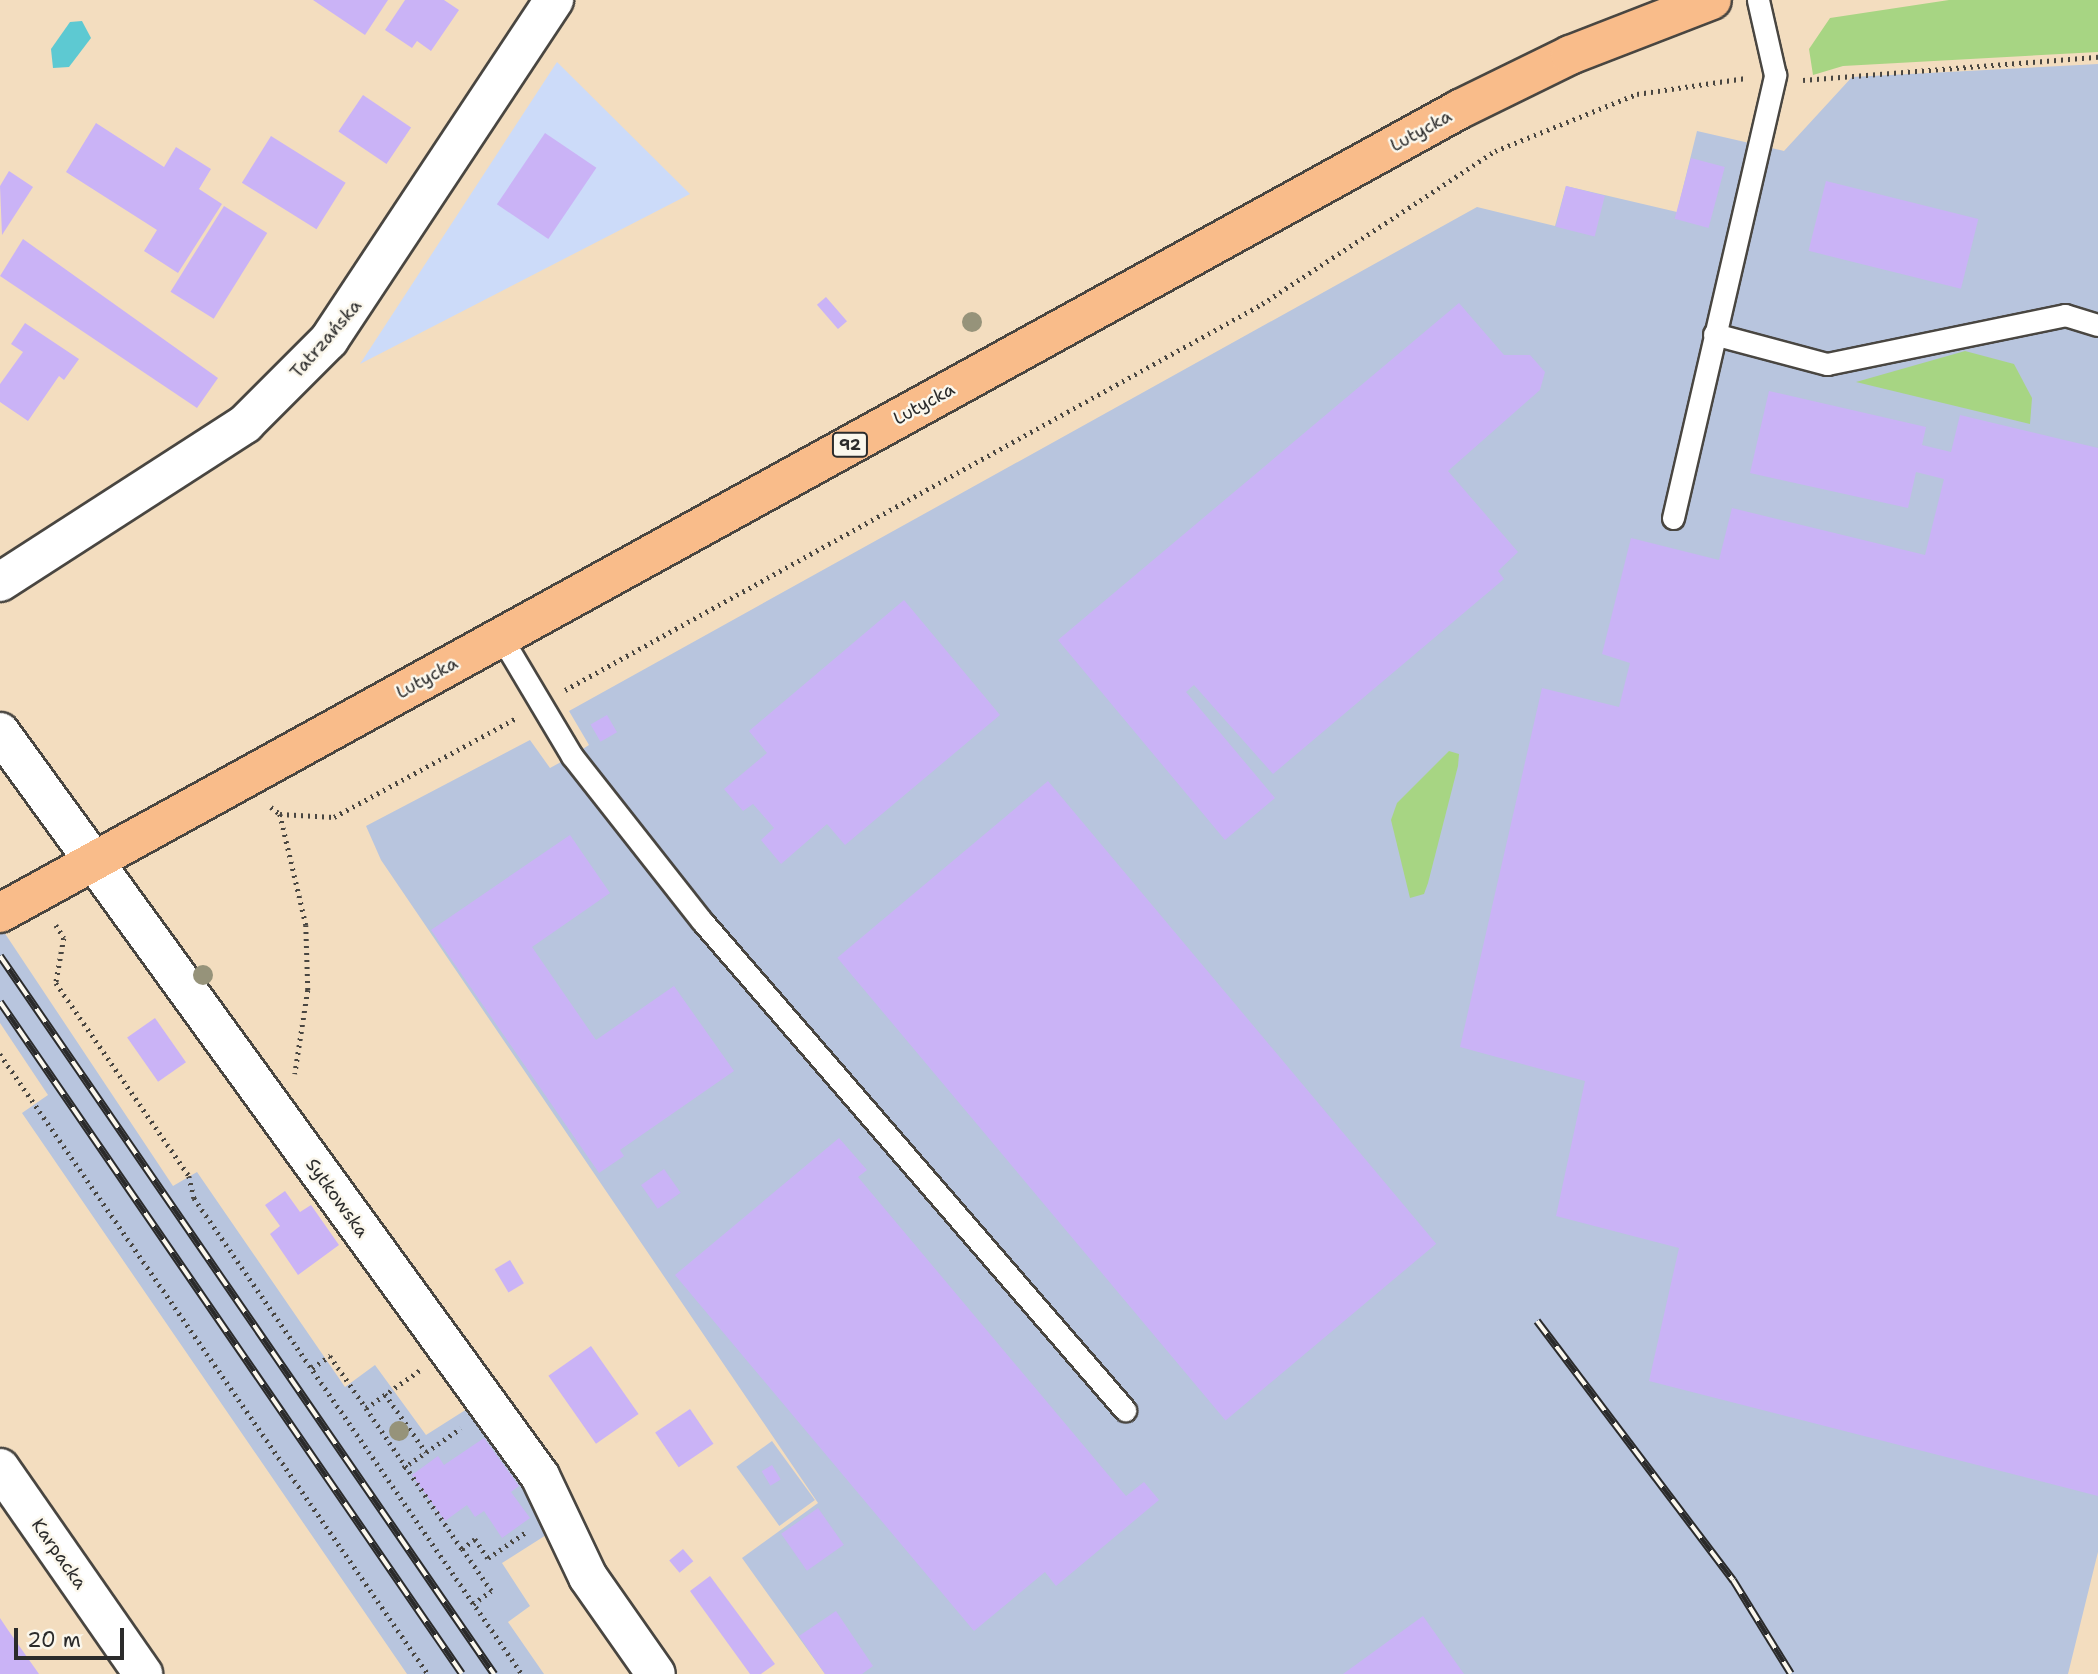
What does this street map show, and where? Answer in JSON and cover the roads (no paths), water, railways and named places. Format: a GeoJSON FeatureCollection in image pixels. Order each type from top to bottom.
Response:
{"type":"FeatureCollection","features":[{"type":"Feature","properties":{"kind":"main road","name":"Lutycka"},"geometry":{"type":"LineString","coordinates":[[0,913],[1460,109],[1570,55],[1712,0]]}},
{"type":"Feature","properties":{"kind":"street","name":"Tatrzańska"},"geometry":{"type":"LineString","coordinates":[[0,582],[245,424],[330,340],[554,0]]}},
{"type":"Feature","properties":{"kind":"street","name":"Sytkowska"},"geometry":{"type":"LineString","coordinates":[[0,732],[273,1111],[491,1407],[558,1509],[588,1577],[656,1674]]}},
{"type":"Feature","properties":{"kind":"street","name":"Karpacka"},"geometry":{"type":"LineString","coordinates":[[0,1468],[143,1674]]}},
{"type":"Feature","properties":{"kind":"lane"},"geometry":{"type":"LineString","coordinates":[[1672,518],[1775,75],[1758,0]]}},
{"type":"Feature","properties":{"kind":"lane"},"geometry":{"type":"LineString","coordinates":[[1714,334],[1827,364],[2065,315],[2098,326]]}},
{"type":"Feature","properties":{"kind":"lane"},"geometry":{"type":"LineString","coordinates":[[501,637],[572,756],[702,921],[1125,1410]]}},
{"type":"Feature","properties":{"kind":"water"},"geometry":{"type":"Polygon","coordinates":[[[82,21],[91,38],[69,67],[53,68],[51,49],[70,22],[82,21]]]}},
{"type":"Feature","properties":{"kind":"railway"},"geometry":{"type":"LineString","coordinates":[[0,956],[494,1674]]}},
{"type":"Feature","properties":{"kind":"railway"},"geometry":{"type":"LineString","coordinates":[[0,1002],[462,1674]]}},
{"type":"Feature","properties":{"kind":"railway"},"geometry":{"type":"LineString","coordinates":[[1537,1321],[1733,1580],[1791,1674]]}}]}
